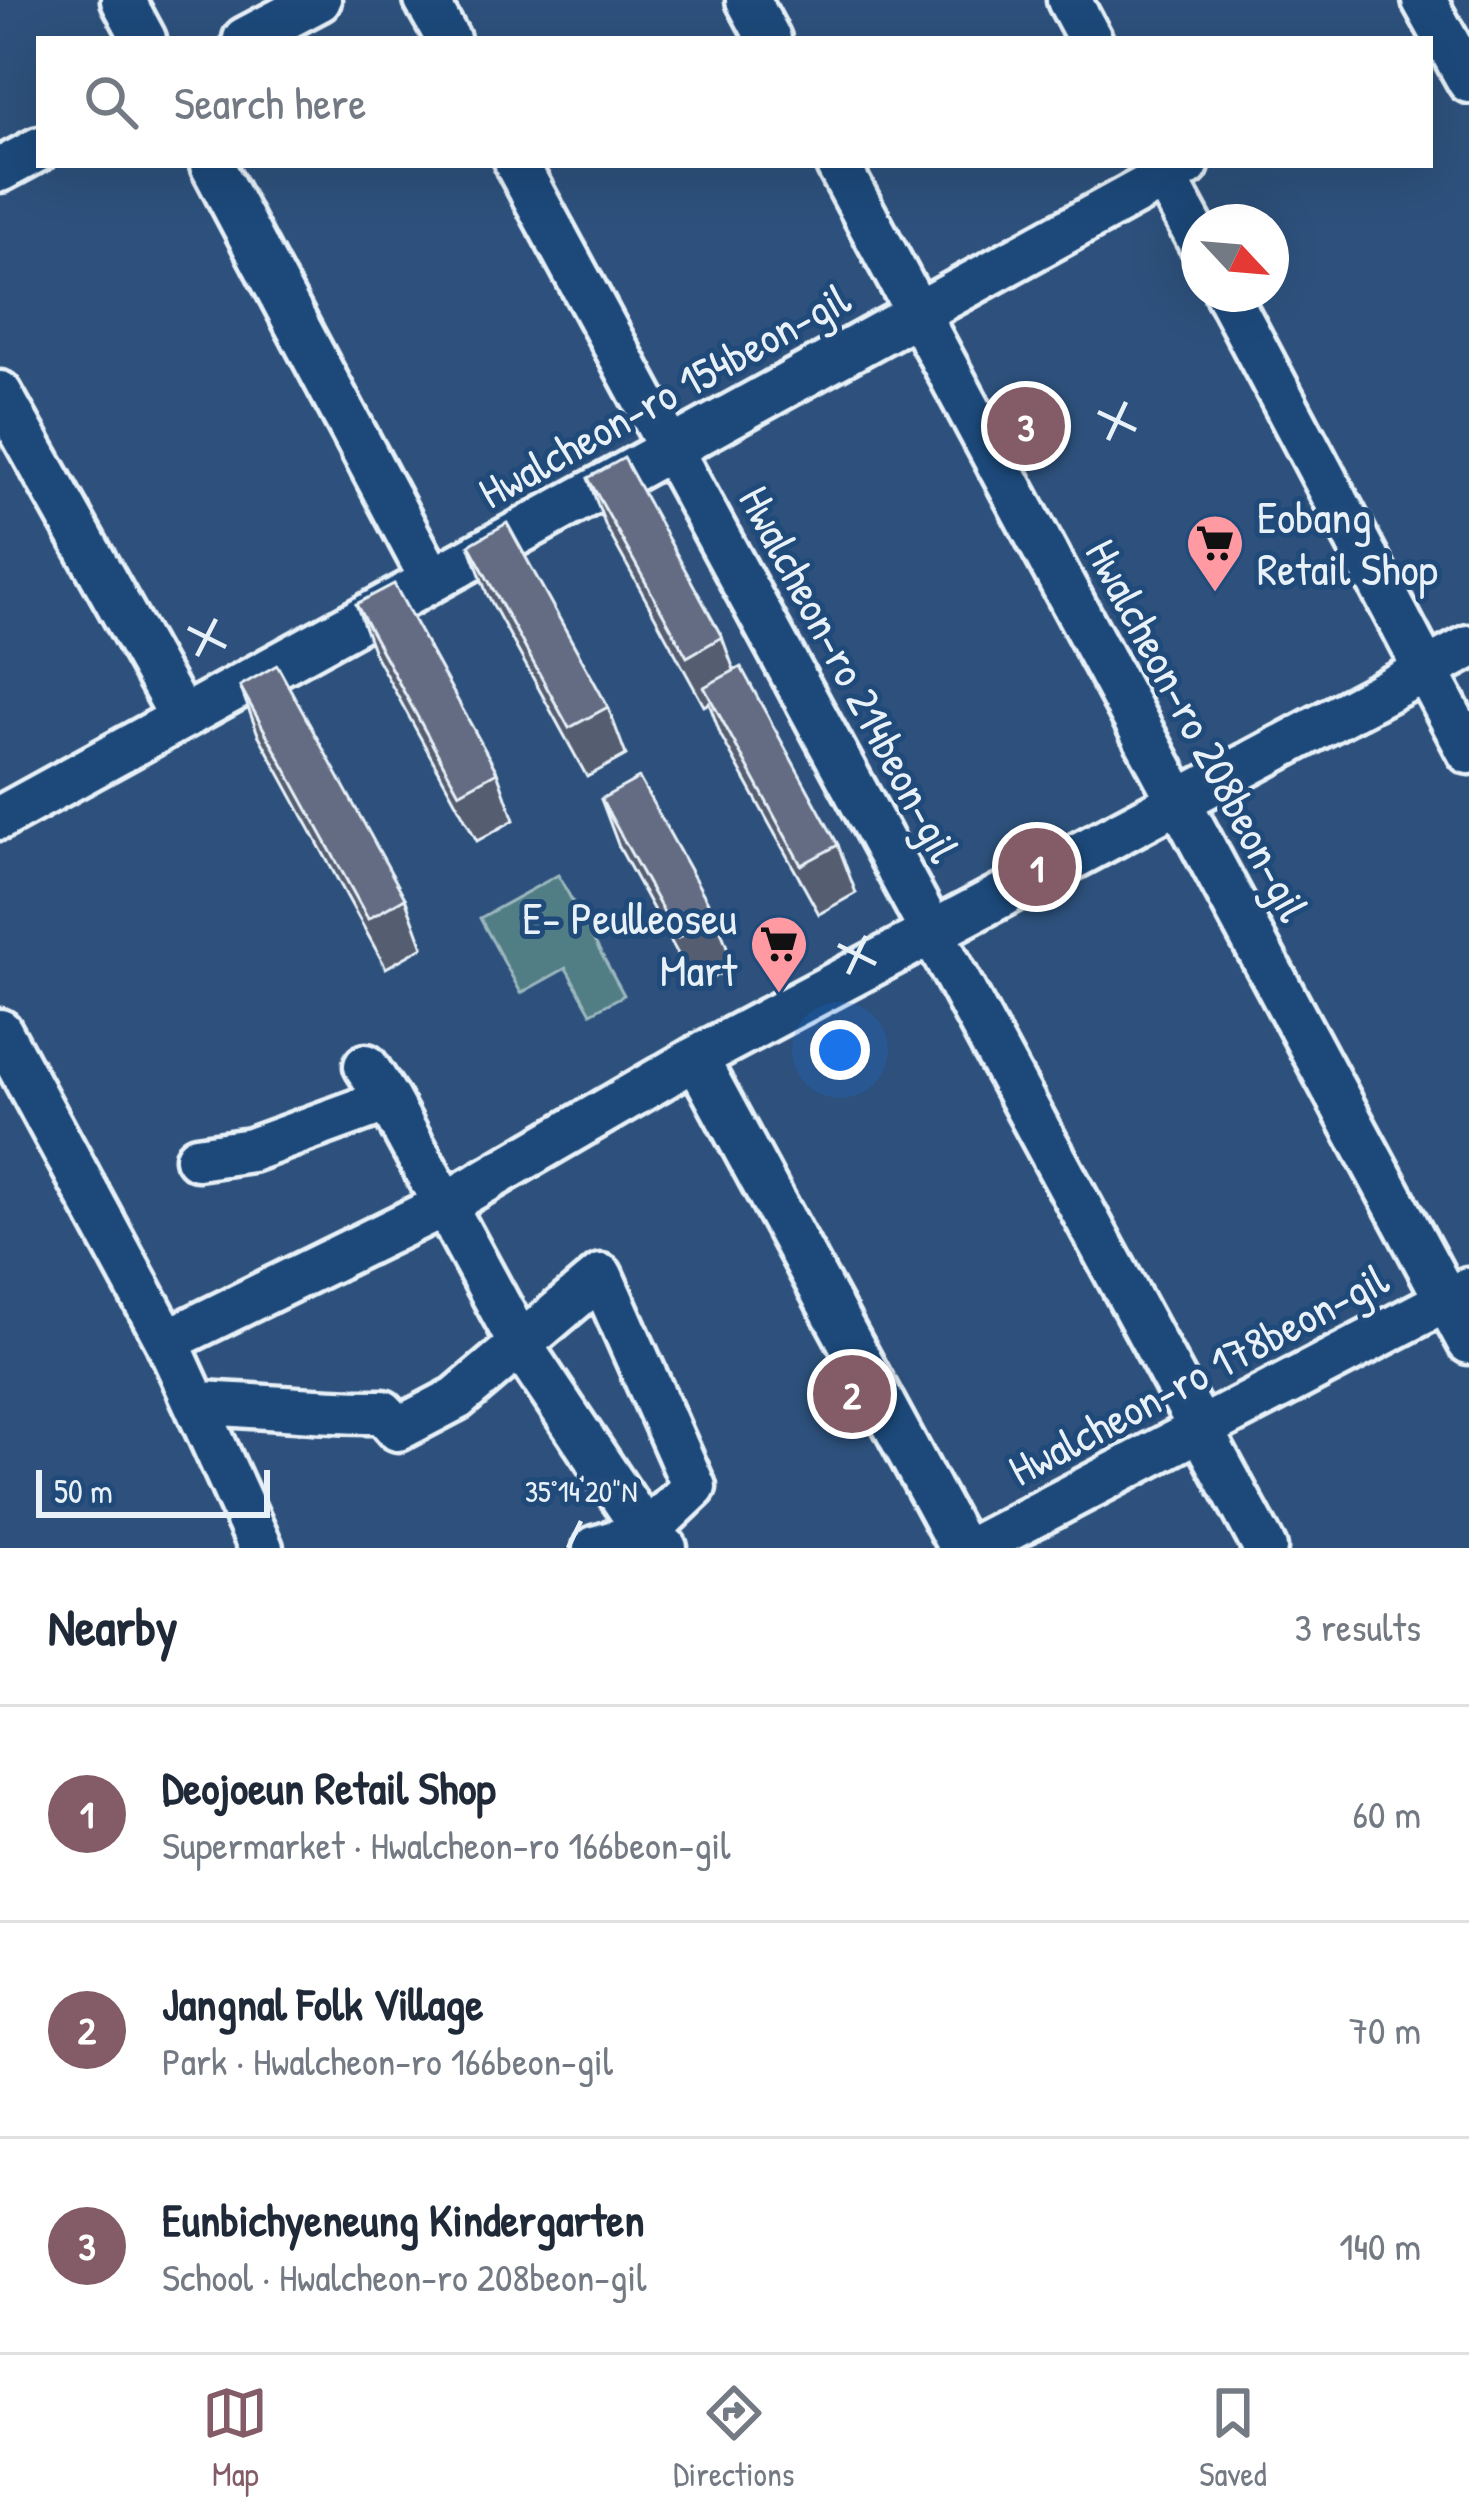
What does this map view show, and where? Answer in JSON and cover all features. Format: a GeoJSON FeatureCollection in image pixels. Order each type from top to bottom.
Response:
{"type":"FeatureCollection","features":[{"type":"Feature","properties":{"kind":"street"},"geometry":{"type":"LineString","coordinates":[[123,0],[142,36]]}},
{"type":"Feature","properties":{"kind":"street"},"geometry":{"type":"LineString","coordinates":[[251,36],[319,0]]}},
{"type":"Feature","properties":{"kind":"street"},"geometry":{"type":"LineString","coordinates":[[426,0],[446,36]]}},
{"type":"Feature","properties":{"kind":"street"},"geometry":{"type":"LineString","coordinates":[[748,0],[767,36]]}},
{"type":"Feature","properties":{"kind":"street"},"geometry":{"type":"LineString","coordinates":[[1070,0],[1088,36]]}},
{"type":"Feature","properties":{"kind":"street"},"geometry":{"type":"LineString","coordinates":[[1426,22],[1469,81]]}},
{"type":"Feature","properties":{"kind":"street"},"geometry":{"type":"LineString","coordinates":[[0,170],[36,151]]}},
{"type":"Feature","properties":{"kind":"street"},"geometry":{"type":"LineString","coordinates":[[214,168],[432,580]]}},
{"type":"Feature","properties":{"kind":"street","name":"Hwalcheon-ro 214beon-gil"},"geometry":{"type":"LineString","coordinates":[[519,168],[1265,1548]]}},
{"type":"Feature","properties":{"kind":"street","name":"Hwalcheon-ro 208beon-gil"},"geometry":{"type":"LineString","coordinates":[[840,168],[1179,802],[1457,1295],[1469,1342]]}},
{"type":"Feature","properties":{"kind":"street"},"geometry":{"type":"LineString","coordinates":[[1170,169],[1184,204]]}},
{"type":"Feature","properties":{"kind":"street","name":"Hwalcheon-ro 154beon-gil"},"geometry":{"type":"LineString","coordinates":[[0,818],[919,313],[1170,169]]}},
{"type":"Feature","properties":{"kind":"street"},"geometry":{"type":"LineString","coordinates":[[1237,312],[1469,752]]}},
{"type":"Feature","properties":{"kind":"street"},"geometry":{"type":"LineString","coordinates":[[0,393],[182,718]]}},
{"type":"Feature","properties":{"kind":"street"},"geometry":{"type":"LineString","coordinates":[[167,1341],[444,1205],[696,1058],[1469,647]]}},
{"type":"Feature","properties":{"kind":"street"},"geometry":{"type":"LineString","coordinates":[[0,1031],[167,1341],[261,1548]]}},
{"type":"Feature","properties":{"kind":"street"},"geometry":{"type":"LineString","coordinates":[[696,1058],[961,1548]]}},
{"type":"Feature","properties":{"kind":"street"},"geometry":{"type":"LineString","coordinates":[[197,1158],[251,1150],[376,1083],[521,1346],[655,1540]]}},
{"type":"Feature","properties":{"kind":"street"},"geometry":{"type":"LineString","coordinates":[[197,1403],[325,1413],[383,1412],[398,1429],[457,1398],[601,1276],[694,1486],[655,1540],[595,1548]]}},
{"type":"Feature","properties":{"kind":"street","name":"Hwalcheon-ro 178beon-gil"},"geometry":{"type":"LineString","coordinates":[[973,1548],[1457,1295]]}},
{"type":"Feature","properties":{"kind":"green space"},"geometry":{"type":"Polygon","coordinates":[[[558,875],[624,995],[591,1013],[566,968],[521,993],[480,918],[558,875]]]}},
{"type":"Feature","properties":{"kind":"building"},"geometry":{"type":"Polygon","coordinates":[[[624,458],[722,637],[687,657],[588,478],[624,458]]]}},
{"type":"Feature","properties":{"kind":"building"},"geometry":{"type":"Polygon","coordinates":[[[507,523],[608,707],[569,728],[469,545],[507,523]]]}},
{"type":"Feature","properties":{"kind":"building"},"geometry":{"type":"Polygon","coordinates":[[[394,584],[497,772],[459,793],[356,604],[394,584]]]}},
{"type":"Feature","properties":{"kind":"building"},"geometry":{"type":"Polygon","coordinates":[[[277,665],[405,898],[368,919],[240,686],[277,665]]]}},
{"type":"Feature","properties":{"kind":"building"},"geometry":{"type":"Polygon","coordinates":[[[741,667],[838,845],[801,865],[704,687],[741,667]]]}},
{"type":"Feature","properties":{"kind":"building"},"geometry":{"type":"Polygon","coordinates":[[[639,778],[716,917],[678,938],[601,799],[639,778]]]}},
{"type":"Feature","properties":{"kind":"place","name":"Eunbichyeneung Kindergarten"},"geometry":{"type":"Point","coordinates":[1026,426]}},
{"type":"Feature","properties":{"kind":"place","name":"Eobang Retail Shop"},"geometry":{"type":"Point","coordinates":[1215,594]}},
{"type":"Feature","properties":{"kind":"place","name":"Deojoeun Retail Shop"},"geometry":{"type":"Point","coordinates":[1037,867]}},
{"type":"Feature","properties":{"kind":"place","name":"E- Peulleoseu Mart"},"geometry":{"type":"Point","coordinates":[779,995]}},
{"type":"Feature","properties":{"kind":"place","name":"Jangnal Folk Village"},"geometry":{"type":"Point","coordinates":[852,1394]}}]}
